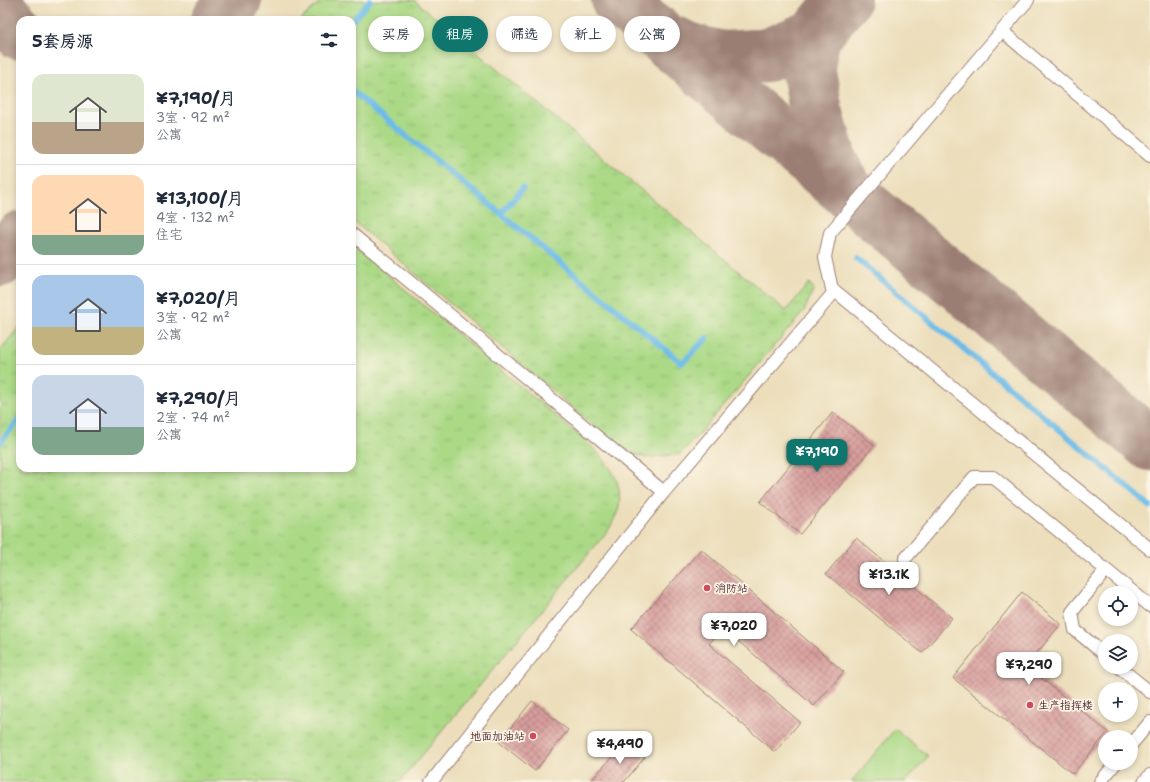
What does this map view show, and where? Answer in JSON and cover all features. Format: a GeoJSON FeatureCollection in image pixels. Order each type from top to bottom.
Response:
{"type":"FeatureCollection","features":[{"type":"Feature","properties":{"kind":"lane"},"geometry":{"type":"LineString","coordinates":[[833,294],[825,257],[830,233],[1028,0]]}},
{"type":"Feature","properties":{"kind":"lane"},"geometry":{"type":"LineString","coordinates":[[1002,32],[1150,156]]}},
{"type":"Feature","properties":{"kind":"lane"},"geometry":{"type":"LineString","coordinates":[[356,237],[664,492]]}},
{"type":"Feature","properties":{"kind":"lane"},"geometry":{"type":"LineString","coordinates":[[432,782],[664,492],[835,291],[1150,549]]}},
{"type":"Feature","properties":{"kind":"lane"},"geometry":{"type":"LineString","coordinates":[[905,559],[974,477],[993,477],[1150,606]]}},
{"type":"Feature","properties":{"kind":"lane"},"geometry":{"type":"LineString","coordinates":[[1098,649],[1075,630],[1072,612],[1106,570]]}},
{"type":"Feature","properties":{"kind":"lane"},"geometry":{"type":"LineString","coordinates":[[1128,674],[1150,692]]}},
{"type":"Feature","properties":{"kind":"lane"},"geometry":{"type":"LineString","coordinates":[[1138,737],[1150,722]]}},
{"type":"Feature","properties":{"kind":"lane"},"geometry":{"type":"LineString","coordinates":[[1100,782],[1110,770]]}},
{"type":"Feature","properties":{"kind":"lane"},"geometry":{"type":"LineString","coordinates":[[1144,782],[1150,775]]}},
{"type":"Feature","properties":{"kind":"green space"},"geometry":{"type":"Polygon","coordinates":[[[322,0],[414,0],[433,16],[432,52],[476,52],[786,311],[809,283],[814,289],[804,311],[700,433],[680,454],[645,458],[619,447],[356,223],[356,16],[304,16],[322,0]]]}},
{"type":"Feature","properties":{"kind":"green space"},"geometry":{"type":"Polygon","coordinates":[[[356,248],[597,452],[614,474],[617,482],[620,501],[618,511],[610,528],[400,782],[0,782],[0,350],[16,331],[16,472],[356,472],[356,248]]]}},
{"type":"Feature","properties":{"kind":"green space"},"geometry":{"type":"Polygon","coordinates":[[[895,729],[928,756],[906,782],[851,782],[895,729]]]}},
{"type":"Feature","properties":{"kind":"building"},"geometry":{"type":"Polygon","coordinates":[[[833,412],[874,445],[800,534],[760,502],[833,412]]]}},
{"type":"Feature","properties":{"kind":"building"},"geometry":{"type":"Polygon","coordinates":[[[856,538],[952,618],[922,653],[826,574],[856,538]]]}},
{"type":"Feature","properties":{"kind":"building","name":"消防站"},"geometry":{"type":"Polygon","coordinates":[[[701,549],[844,672],[814,706],[723,628],[709,644],[800,722],[775,752],[631,629],[701,549]]]}},
{"type":"Feature","properties":{"kind":"building","name":"生产指挥楼"},"geometry":{"type":"Polygon","coordinates":[[[1022,592],[1061,624],[1026,666],[1106,730],[1098,730],[1098,744],[1073,774],[953,678],[1022,592]]]}},
{"type":"Feature","properties":{"kind":"building","name":"地面加油站"},"geometry":{"type":"Polygon","coordinates":[[[532,701],[568,730],[535,771],[499,742],[532,701]]]}},
{"type":"Feature","properties":{"kind":"building"},"geometry":{"type":"Polygon","coordinates":[[[626,741],[645,757],[624,782],[590,782],[626,741]]]}},
{"type":"Feature","properties":{"kind":"waterway"},"geometry":{"type":"LineString","coordinates":[[356,16],[370,0]]}},
{"type":"Feature","properties":{"kind":"waterway"},"geometry":{"type":"LineString","coordinates":[[356,94],[682,363],[707,338]]}},
{"type":"Feature","properties":{"kind":"waterway"},"geometry":{"type":"LineString","coordinates":[[501,214],[523,188]]}},
{"type":"Feature","properties":{"kind":"waterway"},"geometry":{"type":"LineString","coordinates":[[856,258],[1150,506]]}},
{"type":"Feature","properties":{"kind":"waterway"},"geometry":{"type":"LineString","coordinates":[[0,443],[16,423]]}},
{"type":"Feature","properties":{"kind":"taxiway"},"geometry":{"type":"LineString","coordinates":[[221,16],[235,0]]}},
{"type":"Feature","properties":{"kind":"taxiway"},"geometry":{"type":"LineString","coordinates":[[618,0],[1150,444]]}},
{"type":"Feature","properties":{"kind":"taxiway"},"geometry":{"type":"LineString","coordinates":[[680,46],[693,51],[723,58],[768,55],[814,36],[844,0]]}},
{"type":"Feature","properties":{"kind":"taxiway"},"geometry":{"type":"LineString","coordinates":[[0,11],[16,29]]}},
{"type":"Feature","properties":{"kind":"taxiway"},"geometry":{"type":"LineString","coordinates":[[814,36],[808,65],[816,112],[831,162],[843,185]]}},
{"type":"Feature","properties":{"kind":"taxiway"},"geometry":{"type":"LineString","coordinates":[[0,260],[16,242]]}},
{"type":"Feature","properties":{"kind":"place","name":"消防站"},"geometry":{"type":"Point","coordinates":[707,588]}},
{"type":"Feature","properties":{"kind":"place","name":"生产指挥楼"},"geometry":{"type":"Point","coordinates":[1030,705]}},
{"type":"Feature","properties":{"kind":"place","name":"地面加油站"},"geometry":{"type":"Point","coordinates":[533,736]}}]}
